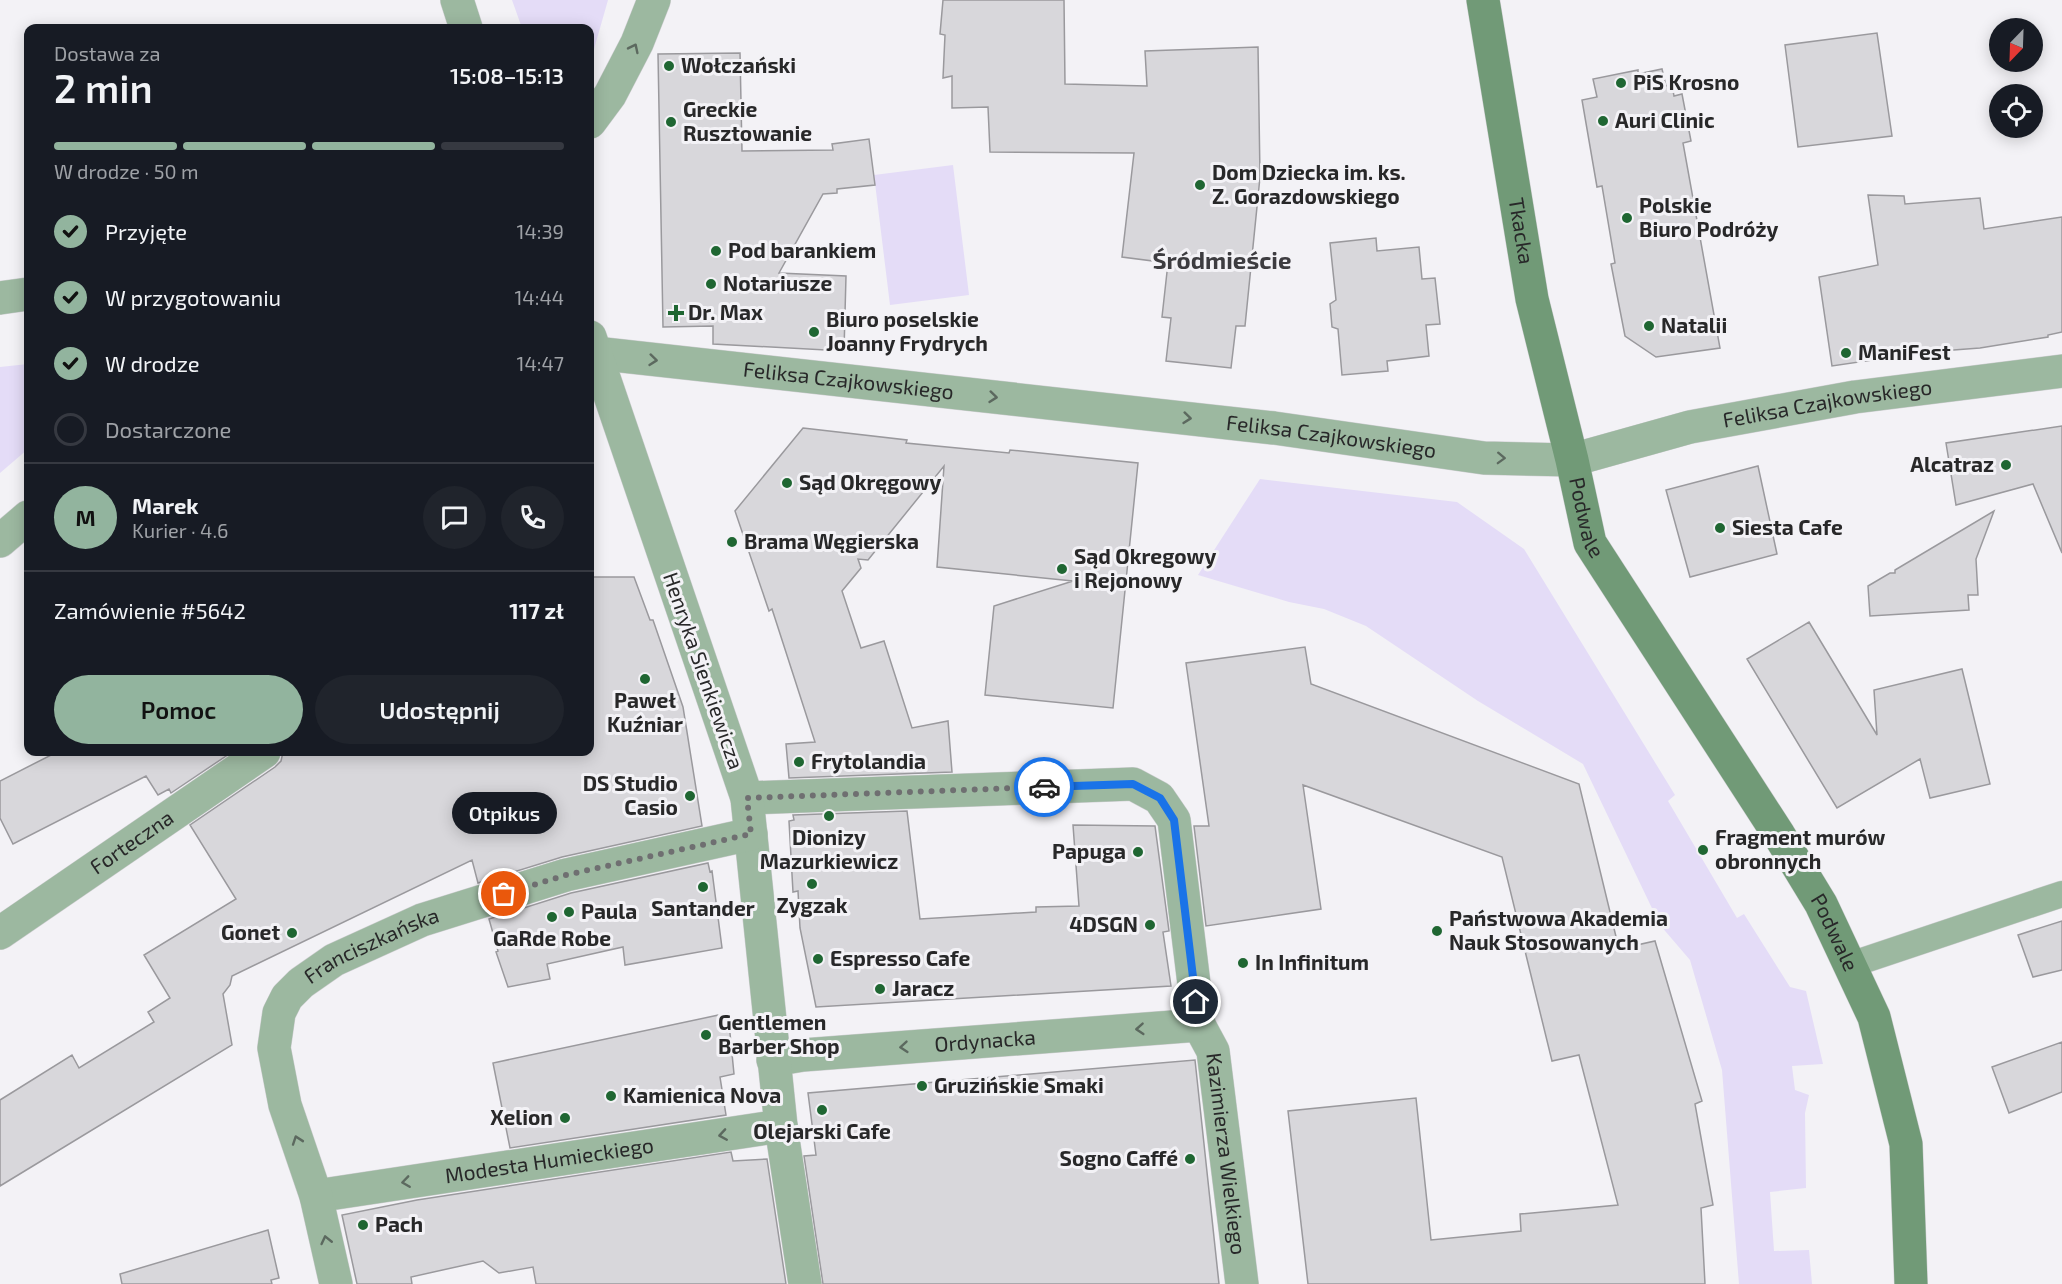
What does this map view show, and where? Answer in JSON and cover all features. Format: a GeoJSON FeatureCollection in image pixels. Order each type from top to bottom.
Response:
{"type":"FeatureCollection","features":[{"type":"Feature","properties":{"kind":"main road","name":"Tkacka"},"geometry":{"type":"LineString","coordinates":[[1483,0],[1532,299],[1572,460]]}},
{"type":"Feature","properties":{"kind":"main road","name":"Podwale"},"geometry":{"type":"LineString","coordinates":[[1572,460],[1590,543],[1779,835],[1821,904],[1874,1017],[1906,1144],[1911,1284]]}},
{"type":"Feature","properties":{"kind":"street"},"geometry":{"type":"LineString","coordinates":[[600,101],[637,43],[654,0]]}},
{"type":"Feature","properties":{"kind":"street"},"geometry":{"type":"LineString","coordinates":[[0,298],[24,295]]}},
{"type":"Feature","properties":{"kind":"street","name":"Feliksa Czajkowskiego"},"geometry":{"type":"LineString","coordinates":[[594,345],[1274,428],[1484,458],[1572,460],[1690,427],[1855,397],[2062,371]]}},
{"type":"Feature","properties":{"kind":"street","name":"Henryka Sienkiewicza"},"geometry":{"type":"LineString","coordinates":[[594,351],[747,798],[781,1126],[806,1284]]}},
{"type":"Feature","properties":{"kind":"street"},"geometry":{"type":"LineString","coordinates":[[0,540],[24,520]]}},
{"type":"Feature","properties":{"kind":"street","name":"Forteczna"},"geometry":{"type":"LineString","coordinates":[[0,933],[258,756]]}},
{"type":"Feature","properties":{"kind":"street"},"geometry":{"type":"LineString","coordinates":[[747,798],[1133,784],[1160,798],[1174,820],[1199,1025]]}},
{"type":"Feature","properties":{"kind":"street","name":"Franciszkańska"},"geometry":{"type":"LineString","coordinates":[[336,1284],[316,1196],[285,1105],[274,1048],[279,1013],[287,997],[301,983],[334,960],[422,920],[566,875],[751,834]]}},
{"type":"Feature","properties":{"kind":"street","name":"Ordynacka"},"geometry":{"type":"LineString","coordinates":[[773,1060],[803,1055],[1199,1025]]}},
{"type":"Feature","properties":{"kind":"street","name":"Kazimierza Wielkiego"},"geometry":{"type":"LineString","coordinates":[[1199,1025],[1214,1051],[1242,1284]]}},
{"type":"Feature","properties":{"kind":"street","name":"Modesta Humieckiego"},"geometry":{"type":"LineString","coordinates":[[316,1196],[781,1126]]}},
{"type":"Feature","properties":{"kind":"lane"},"geometry":{"type":"LineString","coordinates":[[1850,965],[2062,894]]}},
{"type":"Feature","properties":{"kind":"shaded area"},"geometry":{"type":"Polygon","coordinates":[[[512,0],[608,0],[594,49],[594,24],[521,24],[512,0]]]}},
{"type":"Feature","properties":{"kind":"shaded area"},"geometry":{"type":"Polygon","coordinates":[[[953,165],[969,295],[890,305],[874,175],[953,165]]]}},
{"type":"Feature","properties":{"kind":"shaded area"},"geometry":{"type":"Polygon","coordinates":[[[24,364],[24,452],[0,473],[0,367],[24,364]]]}},
{"type":"Feature","properties":{"kind":"shaded area"},"geometry":{"type":"Polygon","coordinates":[[[1260,479],[1457,502],[1524,549],[1675,795],[1668,801],[1737,918],[1744,914],[1790,987],[1806,991],[1823,1064],[1792,1066],[1795,1090],[1809,1095],[1805,1113],[1806,1188],[1770,1192],[1774,1251],[1809,1250],[1812,1284],[1739,1284],[1722,1070],[1690,960],[1660,925],[1583,764],[1478,701],[1366,626],[1324,609],[1289,602],[1198,575],[1260,479]]]}},
{"type":"Feature","properties":{"kind":"building","name":"Dom Dziecka im. ks. Z. Gorazdowskiego"},"geometry":{"type":"Polygon","coordinates":[[[943,0],[1064,0],[1065,84],[1147,86],[1145,51],[1258,47],[1260,177],[1245,326],[1236,326],[1231,368],[1166,361],[1171,318],[1162,317],[1168,263],[1122,257],[1134,153],[990,152],[988,107],[952,108],[952,76],[943,78],[945,35],[940,34],[943,0]]]}},
{"type":"Feature","properties":{"kind":"building"},"geometry":{"type":"Polygon","coordinates":[[[1877,33],[1892,136],[1798,147],[1785,45],[1877,33]]]}},
{"type":"Feature","properties":{"kind":"building"},"geometry":{"type":"Polygon","coordinates":[[[740,53],[742,151],[833,150],[832,144],[869,139],[875,185],[837,189],[837,193],[823,194],[779,273],[846,276],[844,351],[713,344],[713,326],[663,327],[658,54],[740,53]]]}},
{"type":"Feature","properties":{"kind":"building"},"geometry":{"type":"Polygon","coordinates":[[[1662,69],[1666,86],[1672,85],[1674,96],[1682,94],[1691,141],[1683,143],[1720,348],[1656,357],[1625,336],[1611,264],[1615,263],[1602,186],[1597,187],[1582,100],[1597,97],[1593,79],[1638,70],[1638,74],[1662,69]]]}},
{"type":"Feature","properties":{"kind":"building"},"geometry":{"type":"Polygon","coordinates":[[[1868,195],[1904,196],[1905,204],[1980,198],[1984,229],[2062,217],[2062,332],[2048,335],[2048,337],[1980,348],[1927,352],[1832,366],[1819,277],[1878,265],[1868,195]]]}},
{"type":"Feature","properties":{"kind":"building"},"geometry":{"type":"Polygon","coordinates":[[[1376,238],[1377,251],[1419,247],[1422,279],[1435,278],[1440,324],[1426,325],[1429,356],[1387,361],[1388,371],[1342,375],[1338,329],[1332,327],[1330,304],[1336,300],[1330,243],[1376,238]]]}},
{"type":"Feature","properties":{"kind":"building","name":"Alcatraz"},"geometry":{"type":"Polygon","coordinates":[[[2062,426],[2062,553],[2033,484],[1956,505],[1946,443],[2062,426]]]}},
{"type":"Feature","properties":{"kind":"building"},"geometry":{"type":"Polygon","coordinates":[[[803,428],[907,440],[906,443],[1009,453],[1010,450],[1138,463],[1113,708],[985,695],[994,606],[1073,581],[937,567],[944,466],[868,560],[858,559],[861,568],[842,591],[861,648],[884,641],[912,728],[948,721],[952,772],[789,778],[786,744],[815,742],[772,609],[769,611],[735,511],[803,428]]]}},
{"type":"Feature","properties":{"kind":"building"},"geometry":{"type":"Polygon","coordinates":[[[1758,466],[1777,554],[1690,577],[1666,490],[1758,466]]]}},
{"type":"Feature","properties":{"kind":"building"},"geometry":{"type":"Polygon","coordinates":[[[1994,511],[1976,559],[1978,595],[1968,595],[1969,610],[1870,616],[1868,586],[1890,573],[1895,573],[1895,570],[1994,511]]]}},
{"type":"Feature","properties":{"kind":"building"},"geometry":{"type":"Polygon","coordinates":[[[594,577],[634,577],[650,620],[653,620],[683,707],[702,826],[562,857],[478,883],[472,860],[232,976],[230,985],[223,994],[232,1045],[0,1186],[0,1100],[72,1055],[79,1068],[154,1022],[148,1012],[170,998],[144,955],[236,899],[190,825],[281,761],[282,756],[594,756],[594,577]]]}},
{"type":"Feature","properties":{"kind":"building"},"geometry":{"type":"Polygon","coordinates":[[[1809,622],[1877,735],[1874,690],[1962,669],[1990,784],[1930,798],[1920,759],[1837,808],[1747,659],[1809,622]]]}},
{"type":"Feature","properties":{"kind":"building"},"geometry":{"type":"Polygon","coordinates":[[[1305,647],[1311,684],[1579,784],[1619,949],[1655,941],[1702,1101],[1695,1104],[1713,1205],[1701,1208],[1705,1284],[1308,1284],[1288,1111],[1416,1098],[1431,1240],[1521,1231],[1520,1214],[1618,1205],[1579,1055],[1552,1061],[1502,857],[1303,785],[1321,909],[1206,926],[1194,826],[1209,826],[1186,663],[1305,647]]]}},
{"type":"Feature","properties":{"kind":"building"},"geometry":{"type":"Polygon","coordinates":[[[49,756],[226,756],[171,793],[169,789],[158,795],[146,776],[13,844],[0,818],[0,781],[49,756]]]}},
{"type":"Feature","properties":{"kind":"building"},"geometry":{"type":"Polygon","coordinates":[[[907,811],[920,919],[1036,912],[1036,907],[1079,906],[1073,825],[1155,826],[1169,931],[1163,932],[1171,986],[816,1007],[800,928],[798,891],[793,892],[789,821],[794,820],[793,815],[907,811]]]}},
{"type":"Feature","properties":{"kind":"building"},"geometry":{"type":"Polygon","coordinates":[[[708,863],[710,872],[712,871],[722,948],[625,965],[623,947],[547,964],[550,979],[508,987],[496,952],[498,951],[489,919],[571,893],[708,863]]]}},
{"type":"Feature","properties":{"kind":"building"},"geometry":{"type":"Polygon","coordinates":[[[2062,921],[2062,970],[2033,977],[2018,935],[2062,921]]]}},
{"type":"Feature","properties":{"kind":"building","name":"Kamienica Nova"},"geometry":{"type":"Polygon","coordinates":[[[728,1013],[734,1074],[720,1077],[726,1115],[510,1148],[493,1063],[728,1013]]]}},
{"type":"Feature","properties":{"kind":"building"},"geometry":{"type":"Polygon","coordinates":[[[2062,1042],[2062,1092],[2009,1113],[1992,1067],[2062,1042]]]}},
{"type":"Feature","properties":{"kind":"building"},"geometry":{"type":"Polygon","coordinates":[[[1195,1060],[1219,1284],[823,1284],[804,1156],[816,1155],[808,1093],[1195,1060]]]}},
{"type":"Feature","properties":{"kind":"building"},"geometry":{"type":"Polygon","coordinates":[[[731,1152],[733,1161],[767,1159],[786,1284],[536,1284],[533,1267],[499,1273],[483,1261],[411,1277],[412,1284],[357,1284],[342,1215],[417,1200],[731,1152]]]}},
{"type":"Feature","properties":{"kind":"building"},"geometry":{"type":"Polygon","coordinates":[[[268,1230],[279,1278],[271,1280],[272,1284],[122,1284],[120,1274],[268,1230]]]}},
{"type":"Feature","properties":{"kind":"way so far"},"geometry":{"type":"LineString","coordinates":[[504,894],[566,875],[751,834],[747,798],[1044,787]]}},
{"type":"Feature","properties":{"kind":"place","name":"Wołczański"},"geometry":{"type":"Point","coordinates":[669,66]}},
{"type":"Feature","properties":{"kind":"place","name":"PiS Krosno"},"geometry":{"type":"Point","coordinates":[1621,83]}},
{"type":"Feature","properties":{"kind":"place","name":"Auri Clinic"},"geometry":{"type":"Point","coordinates":[1603,121]}},
{"type":"Feature","properties":{"kind":"place","name":"Greckie Rusztowanie"},"geometry":{"type":"Point","coordinates":[671,122]}},
{"type":"Feature","properties":{"kind":"place","name":"Dom Dziecka im. ks. Z. Gorazdowskiego"},"geometry":{"type":"Point","coordinates":[1200,185]}},
{"type":"Feature","properties":{"kind":"place","name":"Polskie Biuro Podróży"},"geometry":{"type":"Point","coordinates":[1627,218]}},
{"type":"Feature","properties":{"kind":"place","name":"Pod barankiem"},"geometry":{"type":"Point","coordinates":[716,251]}},
{"type":"Feature","properties":{"kind":"place","name":"Notariusze"},"geometry":{"type":"Point","coordinates":[711,284]}},
{"type":"Feature","properties":{"kind":"place","name":"Dr. Max"},"geometry":{"type":"Point","coordinates":[676,313]}},
{"type":"Feature","properties":{"kind":"place","name":"Natalii"},"geometry":{"type":"Point","coordinates":[1649,326]}},
{"type":"Feature","properties":{"kind":"place","name":"Biuro poselskie Joanny Frydrych"},"geometry":{"type":"Point","coordinates":[814,332]}},
{"type":"Feature","properties":{"kind":"place","name":"ManiFest"},"geometry":{"type":"Point","coordinates":[1846,353]}},
{"type":"Feature","properties":{"kind":"place","name":"Alcatraz"},"geometry":{"type":"Point","coordinates":[2006,465]}},
{"type":"Feature","properties":{"kind":"place","name":"Sąd Okręgowy"},"geometry":{"type":"Point","coordinates":[787,483]}},
{"type":"Feature","properties":{"kind":"place","name":"Siesta Cafe"},"geometry":{"type":"Point","coordinates":[1720,528]}},
{"type":"Feature","properties":{"kind":"place","name":"Brama Węgierska"},"geometry":{"type":"Point","coordinates":[732,542]}},
{"type":"Feature","properties":{"kind":"place","name":"Sąd Okregowy i Rejonowy"},"geometry":{"type":"Point","coordinates":[1062,569]}},
{"type":"Feature","properties":{"kind":"place","name":"Paweł Kuźniar"},"geometry":{"type":"Point","coordinates":[645,679]}},
{"type":"Feature","properties":{"kind":"place","name":"Frytolandia"},"geometry":{"type":"Point","coordinates":[799,762]}},
{"type":"Feature","properties":{"kind":"place","name":"DS Studio Casio"},"geometry":{"type":"Point","coordinates":[690,796]}},
{"type":"Feature","properties":{"kind":"place","name":"Dionizy Mazurkiewicz"},"geometry":{"type":"Point","coordinates":[829,816]}},
{"type":"Feature","properties":{"kind":"place","name":"Fragment murów obronnych"},"geometry":{"type":"Point","coordinates":[1703,850]}},
{"type":"Feature","properties":{"kind":"place","name":"Papuga"},"geometry":{"type":"Point","coordinates":[1138,852]}},
{"type":"Feature","properties":{"kind":"place","name":"Zygzak"},"geometry":{"type":"Point","coordinates":[812,884]}},
{"type":"Feature","properties":{"kind":"place","name":"Santander"},"geometry":{"type":"Point","coordinates":[703,887]}},
{"type":"Feature","properties":{"kind":"place","name":"Otpikus"},"geometry":{"type":"Point","coordinates":[504,894]}},
{"type":"Feature","properties":{"kind":"place","name":"Paula"},"geometry":{"type":"Point","coordinates":[569,912]}},
{"type":"Feature","properties":{"kind":"place","name":"GaRde Robe"},"geometry":{"type":"Point","coordinates":[552,917]}},
{"type":"Feature","properties":{"kind":"place","name":"4DSGN"},"geometry":{"type":"Point","coordinates":[1150,925]}},
{"type":"Feature","properties":{"kind":"place","name":"Państwowa Akademia Nauk Stosowanych"},"geometry":{"type":"Point","coordinates":[1437,931]}},
{"type":"Feature","properties":{"kind":"place","name":"Gonet"},"geometry":{"type":"Point","coordinates":[292,933]}},
{"type":"Feature","properties":{"kind":"place","name":"Espresso Cafe"},"geometry":{"type":"Point","coordinates":[818,959]}},
{"type":"Feature","properties":{"kind":"place","name":"In Infinitum"},"geometry":{"type":"Point","coordinates":[1243,963]}},
{"type":"Feature","properties":{"kind":"place","name":"Jaracz"},"geometry":{"type":"Point","coordinates":[880,989]}},
{"type":"Feature","properties":{"kind":"place","name":"Gentlemen Barber Shop"},"geometry":{"type":"Point","coordinates":[706,1035]}},
{"type":"Feature","properties":{"kind":"place","name":"Gruzińskie Smaki"},"geometry":{"type":"Point","coordinates":[922,1086]}},
{"type":"Feature","properties":{"kind":"place","name":"Kamienica Nova"},"geometry":{"type":"Point","coordinates":[611,1096]}},
{"type":"Feature","properties":{"kind":"place","name":"Olejarski Cafe"},"geometry":{"type":"Point","coordinates":[822,1110]}},
{"type":"Feature","properties":{"kind":"place","name":"Xelion"},"geometry":{"type":"Point","coordinates":[565,1118]}},
{"type":"Feature","properties":{"kind":"place","name":"Sogno Caffé"},"geometry":{"type":"Point","coordinates":[1190,1159]}},
{"type":"Feature","properties":{"kind":"place","name":"Pach"},"geometry":{"type":"Point","coordinates":[363,1225]}},
{"type":"Feature","properties":{"kind":"district","name":"Śródmieście"},"geometry":{"type":"Point","coordinates":[1222,261]}},
{"type":"Feature","properties":{"kind":"route"},"geometry":{"type":"LineString","coordinates":[[1044,787],[1133,784],[1160,798],[1174,820],[1196,1002]]}}]}
